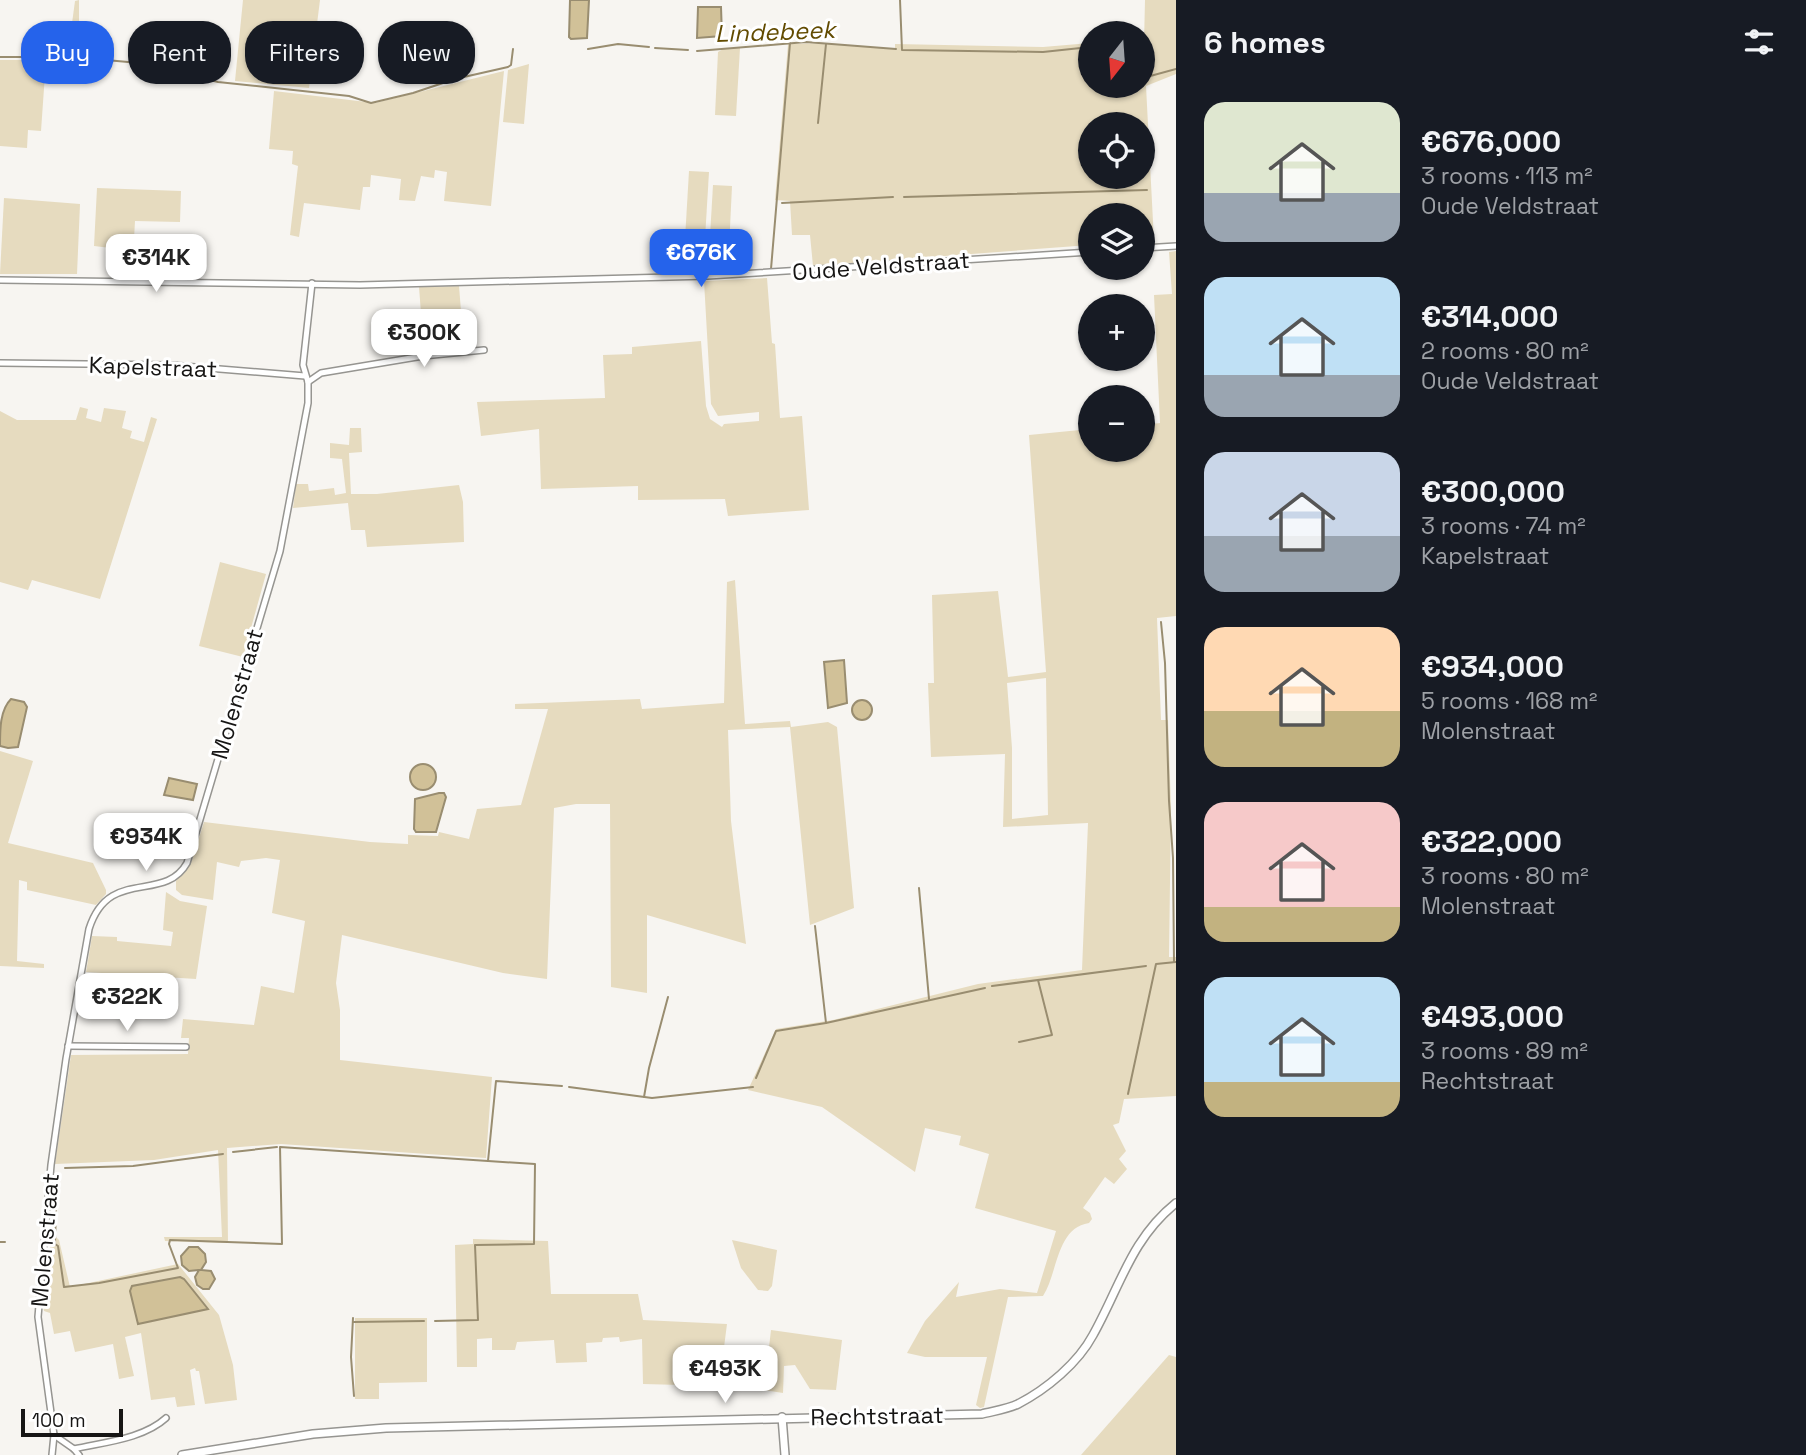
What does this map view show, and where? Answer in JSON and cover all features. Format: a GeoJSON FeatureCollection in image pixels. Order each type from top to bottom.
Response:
{"type":"FeatureCollection","features":[{"type":"Feature","properties":{"kind":"street"},"geometry":{"type":"LineString","coordinates":[[1155,247],[1176,246]]}},
{"type":"Feature","properties":{"kind":"street","name":"Oude Veldstraat"},"geometry":{"type":"LineString","coordinates":[[0,279],[360,285],[705,276],[1078,253]]}},
{"type":"Feature","properties":{"kind":"street"},"geometry":{"type":"LineString","coordinates":[[312,283],[303,365],[309,382],[321,373],[424,356],[484,350]]}},
{"type":"Feature","properties":{"kind":"street","name":"Kapelstraat"},"geometry":{"type":"LineString","coordinates":[[0,363],[171,365],[305,376]]}},
{"type":"Feature","properties":{"kind":"street","name":"Molenstraat"},"geometry":{"type":"LineString","coordinates":[[52,1455],[54,1435],[38,1317],[51,1165],[68,1046],[89,929],[97,911],[111,895],[175,877],[187,863],[280,551],[309,382]]}},
{"type":"Feature","properties":{"kind":"street"},"geometry":{"type":"LineString","coordinates":[[68,1046],[186,1046]]}},
{"type":"Feature","properties":{"kind":"street","name":"Rechtstraat"},"geometry":{"type":"LineString","coordinates":[[182,1455],[313,1434],[375,1429],[982,1414],[1016,1405],[1042,1389],[1072,1363],[1095,1332],[1130,1256],[1147,1232],[1176,1203]]}},
{"type":"Feature","properties":{"kind":"street"},"geometry":{"type":"LineString","coordinates":[[74,1449],[139,1433],[158,1426],[166,1418]]}},
{"type":"Feature","properties":{"kind":"street"},"geometry":{"type":"LineString","coordinates":[[782,1418],[785,1455]]}},
{"type":"Feature","properties":{"kind":"street"},"geometry":{"type":"LineString","coordinates":[[54,1435],[79,1455]]}},
{"type":"Feature","properties":{"kind":"shaded area"},"geometry":{"type":"Polygon","coordinates":[[[79,0],[79,21],[72,21],[75,1],[79,0]]]}},
{"type":"Feature","properties":{"kind":"shaded area"},"geometry":{"type":"Polygon","coordinates":[[[243,0],[320,0],[317,21],[245,21],[245,82],[235,81],[243,0]]]}},
{"type":"Feature","properties":{"kind":"shaded area"},"geometry":{"type":"Polygon","coordinates":[[[570,0],[589,0],[587,38],[569,37],[570,0]]]}},
{"type":"Feature","properties":{"kind":"shaded area"},"geometry":{"type":"Polygon","coordinates":[[[1145,0],[1176,0],[1176,74],[1155,82],[1155,21],[1145,21],[1145,0]]]}},
{"type":"Feature","properties":{"kind":"shaded area"},"geometry":{"type":"Polygon","coordinates":[[[698,7],[721,7],[722,36],[697,38],[698,7]]]}},
{"type":"Feature","properties":{"kind":"shaded area"},"geometry":{"type":"Polygon","coordinates":[[[824,43],[895,49],[895,44],[1043,47],[1078,44],[1078,98],[1147,98],[1147,112],[1078,112],[1078,189],[1151,189],[1152,203],[1078,203],[1078,246],[813,266],[810,235],[792,235],[790,201],[775,200],[788,44],[824,43]]]}},
{"type":"Feature","properties":{"kind":"shaded area"},"geometry":{"type":"Polygon","coordinates":[[[725,48],[740,48],[736,116],[715,115],[718,52],[725,48]]]}},
{"type":"Feature","properties":{"kind":"shaded area"},"geometry":{"type":"Polygon","coordinates":[[[0,60],[21,60],[21,84],[44,84],[41,131],[28,130],[27,148],[0,146],[0,60]]]}},
{"type":"Feature","properties":{"kind":"shaded area"},"geometry":{"type":"Polygon","coordinates":[[[529,64],[524,124],[503,122],[508,70],[529,64]]]}},
{"type":"Feature","properties":{"kind":"shaded area"},"geometry":{"type":"Polygon","coordinates":[[[504,71],[491,206],[444,201],[447,172],[435,170],[434,178],[421,176],[415,201],[399,200],[401,179],[371,175],[370,187],[363,187],[360,210],[304,203],[299,237],[290,235],[298,166],[292,164],[293,151],[269,149],[274,91],[375,103],[452,84],[475,84],[475,78],[504,71]]]}},
{"type":"Feature","properties":{"kind":"shaded area"},"geometry":{"type":"Polygon","coordinates":[[[267,84],[310,84],[309,88],[267,84]]]}},
{"type":"Feature","properties":{"kind":"shaded area"},"geometry":{"type":"Polygon","coordinates":[[[689,171],[709,172],[703,272],[683,273],[689,171]]]}},
{"type":"Feature","properties":{"kind":"shaded area"},"geometry":{"type":"Polygon","coordinates":[[[713,185],[732,186],[728,270],[708,271],[713,185]]]}},
{"type":"Feature","properties":{"kind":"shaded area"},"geometry":{"type":"Polygon","coordinates":[[[97,188],[181,191],[180,222],[135,221],[132,275],[117,275],[119,249],[94,246],[97,188]]]}},
{"type":"Feature","properties":{"kind":"shaded area"},"geometry":{"type":"Polygon","coordinates":[[[4,198],[80,204],[77,274],[0,274],[4,198]]]}},
{"type":"Feature","properties":{"kind":"shaded area"},"geometry":{"type":"Polygon","coordinates":[[[1176,251],[1176,616],[1157,618],[1161,720],[1168,720],[1171,807],[1169,957],[1176,957],[1176,1096],[1124,1099],[1119,1123],[1113,1125],[1126,1151],[1119,1159],[1127,1169],[1114,1184],[1105,1177],[1083,1208],[1090,1213],[1092,1219],[1070,1233],[1064,1242],[1043,1296],[1008,1297],[984,1407],[980,1408],[976,1405],[987,1357],[925,1357],[907,1353],[925,1321],[959,1282],[956,1297],[1000,1289],[1037,1293],[1056,1231],[975,1208],[989,1154],[959,1145],[961,1136],[925,1128],[915,1172],[822,1107],[748,1090],[776,1029],[833,1020],[978,984],[1082,970],[1088,823],[1003,827],[1005,754],[931,757],[928,683],[934,683],[932,595],[998,591],[1008,677],[1046,672],[1029,435],[1078,430],[1078,462],[1155,462],[1155,424],[1160,423],[1155,295],[1172,294],[1169,252],[1176,251]],[[1046,678],[1007,683],[1012,748],[1012,819],[1048,815],[1046,678]]]}},
{"type":"Feature","properties":{"kind":"shaded area"},"geometry":{"type":"Polygon","coordinates":[[[767,278],[780,418],[802,416],[809,510],[728,516],[725,499],[638,500],[638,486],[541,489],[539,429],[481,436],[477,402],[605,398],[603,355],[632,354],[632,347],[701,341],[706,406],[710,419],[722,427],[724,424],[759,421],[759,412],[718,416],[711,404],[704,281],[767,278]]]}},
{"type":"Feature","properties":{"kind":"shaded area"},"geometry":{"type":"Polygon","coordinates":[[[459,286],[464,349],[424,352],[419,287],[459,286]]]}},
{"type":"Feature","properties":{"kind":"shaded area"},"geometry":{"type":"Polygon","coordinates":[[[80,407],[88,409],[86,418],[101,422],[104,408],[126,411],[122,428],[132,431],[130,438],[144,442],[151,417],[157,419],[100,599],[32,580],[28,590],[0,582],[0,411],[17,420],[76,420],[80,407]]]}},
{"type":"Feature","properties":{"kind":"shaded area"},"geometry":{"type":"Polygon","coordinates":[[[350,428],[361,428],[362,452],[349,453],[351,494],[377,494],[459,485],[463,502],[464,542],[367,547],[365,530],[351,530],[348,503],[293,508],[296,484],[308,484],[309,491],[334,488],[335,495],[346,493],[342,459],[330,458],[330,443],[349,445],[350,428]]]}},
{"type":"Feature","properties":{"kind":"shaded area"},"geometry":{"type":"Polygon","coordinates":[[[220,562],[266,574],[243,657],[199,646],[220,562]]]}},
{"type":"Feature","properties":{"kind":"shaded area"},"geometry":{"type":"Polygon","coordinates":[[[735,580],[745,724],[790,721],[791,727],[828,722],[837,727],[854,908],[810,925],[790,727],[728,730],[731,821],[746,944],[647,915],[647,993],[611,987],[610,804],[576,804],[554,808],[547,979],[503,973],[342,935],[336,983],[340,1010],[340,1060],[492,1077],[486,1158],[281,1144],[227,1148],[228,1243],[165,1241],[164,1237],[222,1237],[218,1150],[154,1160],[55,1164],[71,1055],[188,1054],[189,1038],[181,1038],[183,1019],[254,1025],[261,986],[294,993],[305,921],[272,913],[280,860],[266,858],[241,861],[239,867],[217,862],[213,900],[182,895],[176,890],[176,881],[192,860],[204,822],[370,842],[408,844],[408,835],[438,836],[439,832],[469,839],[477,809],[521,805],[548,709],[515,709],[515,704],[640,699],[642,709],[724,703],[727,582],[735,580]]]}},
{"type":"Feature","properties":{"kind":"shaded area"},"geometry":{"type":"Polygon","coordinates":[[[844,660],[847,703],[828,708],[824,662],[844,660]]]}},
{"type":"Feature","properties":{"kind":"shaded area"},"geometry":{"type":"Polygon","coordinates":[[[11,699],[24,702],[27,707],[18,747],[8,748],[0,746],[0,733],[3,714],[11,699]]]}},
{"type":"Feature","properties":{"kind":"shaded area"},"geometry":{"type":"Polygon","coordinates":[[[862,700],[869,703],[872,710],[869,717],[862,720],[855,717],[852,710],[855,703],[862,700]]]}},
{"type":"Feature","properties":{"kind":"shaded area"},"geometry":{"type":"Polygon","coordinates":[[[0,751],[33,761],[8,843],[93,863],[106,890],[106,894],[96,905],[27,890],[27,882],[19,880],[17,961],[44,964],[44,968],[0,966],[0,751]]]}},
{"type":"Feature","properties":{"kind":"shaded area"},"geometry":{"type":"Polygon","coordinates":[[[423,764],[432,768],[436,777],[432,786],[423,790],[414,786],[410,777],[414,768],[423,764]]]}},
{"type":"Feature","properties":{"kind":"shaded area"},"geometry":{"type":"Polygon","coordinates":[[[169,778],[197,784],[193,800],[164,795],[169,778]]]}},
{"type":"Feature","properties":{"kind":"shaded area"},"geometry":{"type":"Polygon","coordinates":[[[444,793],[446,797],[436,832],[416,832],[415,799],[444,793]]]}},
{"type":"Feature","properties":{"kind":"shaded area"},"geometry":{"type":"Polygon","coordinates":[[[166,892],[180,901],[207,906],[196,979],[86,972],[92,936],[117,937],[117,941],[171,946],[173,932],[163,930],[166,892]]]}},
{"type":"Feature","properties":{"kind":"shaded area"},"geometry":{"type":"Polygon","coordinates":[[[55,1236],[59,1240],[70,1287],[178,1264],[219,1315],[233,1365],[237,1400],[205,1404],[199,1371],[195,1368],[190,1370],[195,1405],[177,1407],[175,1397],[151,1400],[141,1333],[125,1337],[134,1376],[119,1379],[113,1344],[75,1352],[70,1331],[54,1334],[50,1313],[44,1311],[43,1306],[51,1239],[55,1236]]]}},
{"type":"Feature","properties":{"kind":"shaded area"},"geometry":{"type":"Polygon","coordinates":[[[473,1239],[548,1241],[551,1294],[638,1294],[643,1320],[727,1324],[719,1386],[643,1384],[642,1339],[620,1342],[619,1337],[586,1343],[587,1362],[556,1363],[554,1340],[517,1342],[515,1350],[492,1350],[492,1338],[477,1339],[477,1367],[457,1367],[455,1245],[473,1244],[473,1239]]]}},
{"type":"Feature","properties":{"kind":"shaded area"},"geometry":{"type":"Polygon","coordinates":[[[732,1240],[777,1250],[772,1286],[768,1291],[758,1290],[741,1268],[732,1240]]]}},
{"type":"Feature","properties":{"kind":"shaded area"},"geometry":{"type":"Polygon","coordinates":[[[189,1247],[198,1247],[205,1254],[206,1262],[201,1270],[211,1271],[215,1279],[209,1289],[197,1285],[195,1277],[199,1270],[189,1271],[182,1265],[181,1256],[189,1247]]]}},
{"type":"Feature","properties":{"kind":"shaded area"},"geometry":{"type":"Polygon","coordinates":[[[180,1277],[208,1309],[138,1324],[130,1291],[132,1286],[180,1277]]]}},
{"type":"Feature","properties":{"kind":"shaded area"},"geometry":{"type":"Polygon","coordinates":[[[355,1318],[427,1318],[427,1382],[379,1383],[379,1399],[355,1399],[355,1318]]]}},
{"type":"Feature","properties":{"kind":"shaded area"},"geometry":{"type":"Polygon","coordinates":[[[771,1330],[842,1340],[836,1390],[810,1389],[795,1365],[784,1366],[783,1393],[764,1390],[771,1330]]]}},
{"type":"Feature","properties":{"kind":"shaded area"},"geometry":{"type":"Polygon","coordinates":[[[1169,1355],[1176,1357],[1176,1455],[1081,1455],[1169,1355]]]}},
{"type":"Feature","properties":{"kind":"waterway","name":"Lindebeek"},"geometry":{"type":"LineString","coordinates":[[900,0],[902,50],[1043,52],[1078,48]]}},
{"type":"Feature","properties":{"kind":"waterway","name":"Lindebeek"},"geometry":{"type":"LineString","coordinates":[[697,51],[806,42],[896,49]]}},
{"type":"Feature","properties":{"kind":"waterway"},"geometry":{"type":"LineString","coordinates":[[771,269],[790,43]]}},
{"type":"Feature","properties":{"kind":"waterway","name":"Lindebeek"},"geometry":{"type":"LineString","coordinates":[[588,49],[618,44],[649,47]]}},
{"type":"Feature","properties":{"kind":"waterway"},"geometry":{"type":"LineString","coordinates":[[818,123],[826,44]]}},
{"type":"Feature","properties":{"kind":"waterway","name":"Lindebeek"},"geometry":{"type":"LineString","coordinates":[[655,48],[688,50]]}},
{"type":"Feature","properties":{"kind":"waterway","name":"Lindebeek"},"geometry":{"type":"LineString","coordinates":[[0,57],[73,57],[128,62],[218,82],[349,96],[371,103],[508,67],[511,65],[513,49]]}},
{"type":"Feature","properties":{"kind":"waterway","name":"Lindebeek"},"geometry":{"type":"LineString","coordinates":[[1155,75],[1176,69]]}},
{"type":"Feature","properties":{"kind":"waterway"},"geometry":{"type":"LineString","coordinates":[[904,197],[1147,190]]}},
{"type":"Feature","properties":{"kind":"waterway"},"geometry":{"type":"LineString","coordinates":[[782,203],[893,197]]}},
{"type":"Feature","properties":{"kind":"waterway"},"geometry":{"type":"LineString","coordinates":[[1161,622],[1173,858],[1174,962]]}},
{"type":"Feature","properties":{"kind":"waterway"},"geometry":{"type":"LineString","coordinates":[[919,888],[929,999]]}},
{"type":"Feature","properties":{"kind":"waterway"},"geometry":{"type":"LineString","coordinates":[[815,926],[826,1023]]}},
{"type":"Feature","properties":{"kind":"waterway"},"geometry":{"type":"LineString","coordinates":[[1128,1094],[1156,964],[1176,962]]}},
{"type":"Feature","properties":{"kind":"waterway"},"geometry":{"type":"LineString","coordinates":[[992,986],[1146,966]]}},
{"type":"Feature","properties":{"kind":"waterway"},"geometry":{"type":"LineString","coordinates":[[1019,1042],[1052,1035],[1038,980]]}},
{"type":"Feature","properties":{"kind":"waterway"},"geometry":{"type":"LineString","coordinates":[[756,1078],[776,1031],[826,1023],[985,988]]}},
{"type":"Feature","properties":{"kind":"waterway"},"geometry":{"type":"LineString","coordinates":[[644,1097],[668,997]]}},
{"type":"Feature","properties":{"kind":"waterway"},"geometry":{"type":"LineString","coordinates":[[52,1242],[58,1246],[64,1287],[178,1268],[170,1240],[282,1244],[280,1147],[488,1161],[496,1081],[562,1086]]}},
{"type":"Feature","properties":{"kind":"waterway"},"geometry":{"type":"LineString","coordinates":[[569,1087],[652,1098],[753,1087]]}},
{"type":"Feature","properties":{"kind":"waterway"},"geometry":{"type":"LineString","coordinates":[[233,1152],[277,1147]]}},
{"type":"Feature","properties":{"kind":"waterway"},"geometry":{"type":"LineString","coordinates":[[65,1168],[133,1166],[223,1154]]}},
{"type":"Feature","properties":{"kind":"waterway"},"geometry":{"type":"LineString","coordinates":[[435,1321],[478,1320],[475,1245],[534,1244],[535,1164],[488,1161]]}},
{"type":"Feature","properties":{"kind":"waterway"},"geometry":{"type":"LineString","coordinates":[[55,1243],[57,1174]]}},
{"type":"Feature","properties":{"kind":"waterway"},"geometry":{"type":"LineString","coordinates":[[0,1242],[5,1242]]}},
{"type":"Feature","properties":{"kind":"waterway"},"geometry":{"type":"LineString","coordinates":[[353,1318],[351,1357],[354,1396]]}},
{"type":"Feature","properties":{"kind":"waterway"},"geometry":{"type":"LineString","coordinates":[[353,1322],[424,1321]]}}]}
